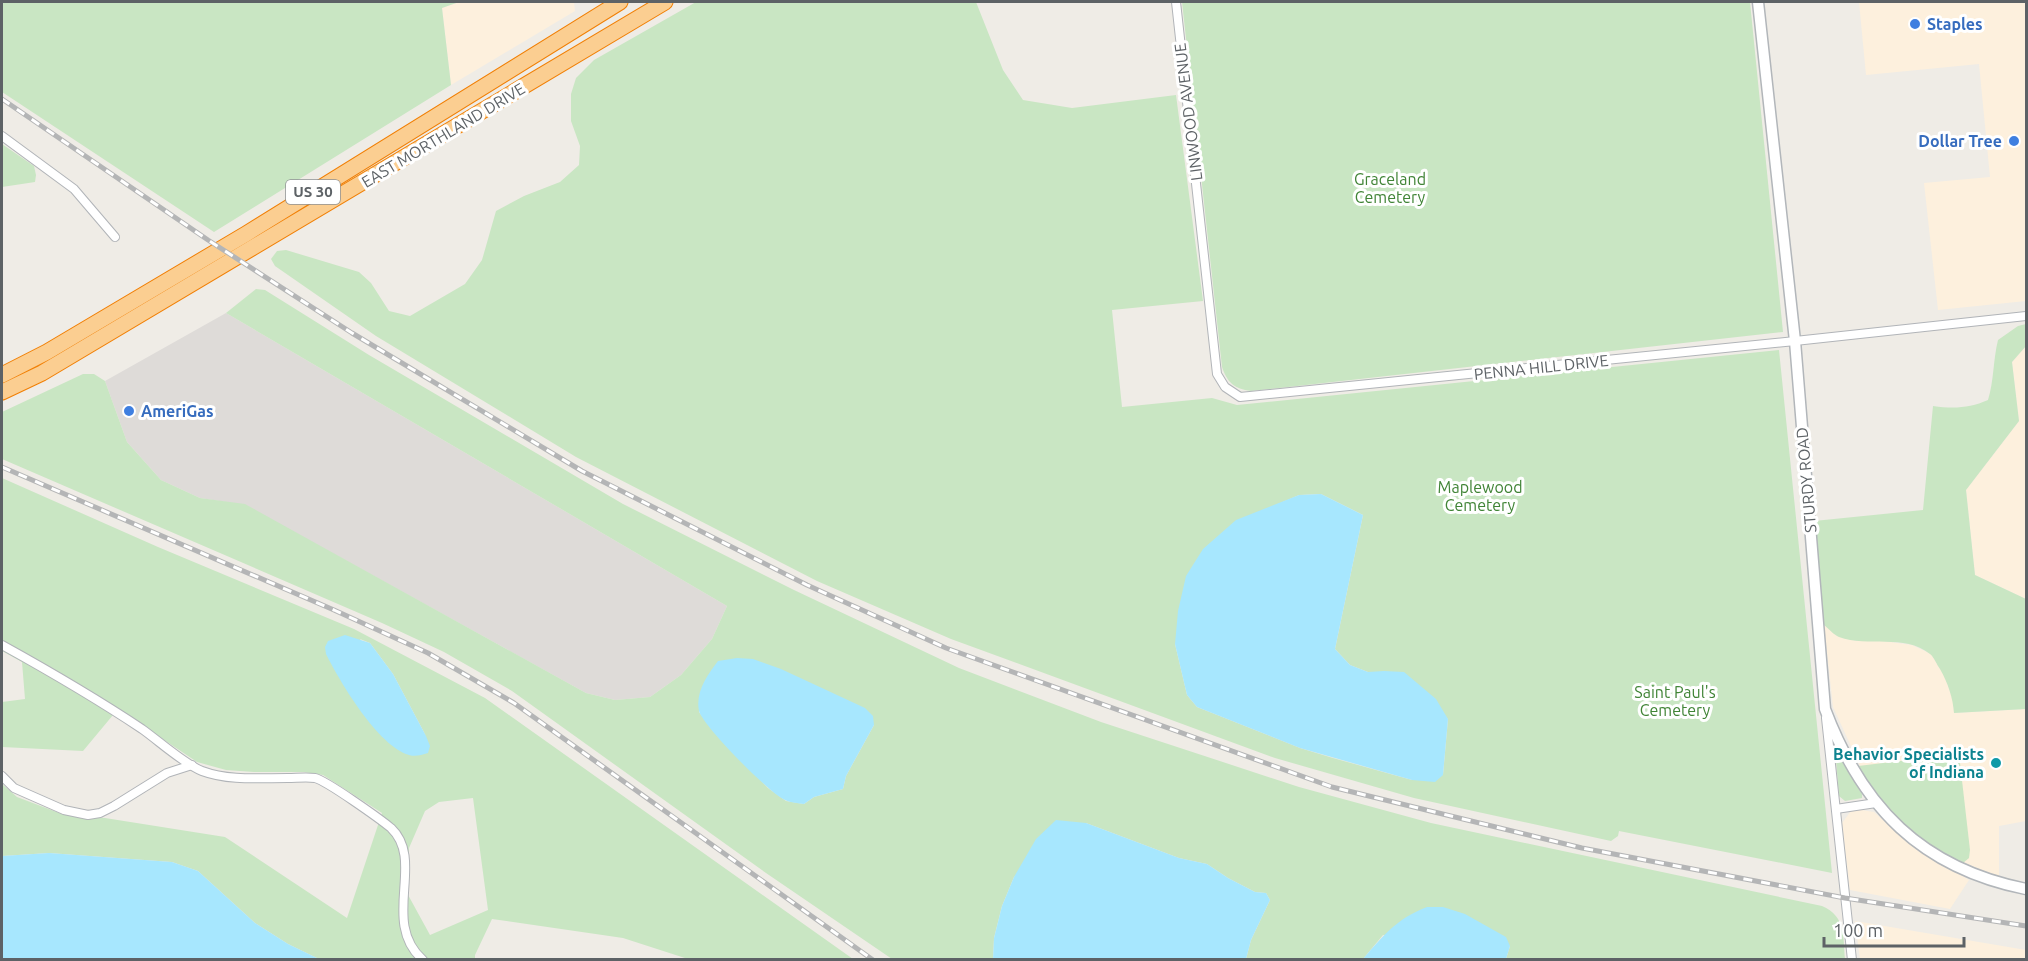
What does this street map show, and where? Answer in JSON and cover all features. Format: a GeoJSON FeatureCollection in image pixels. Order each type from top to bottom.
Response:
{"type":"FeatureCollection","features":[{"type":"Feature","properties":{"kind":"highway","name":"EAST MORTHLAND DRIVE"},"geometry":{"type":"LineString","coordinates":[[2,375],[47,352],[246,234],[620,2]]}},
{"type":"Feature","properties":{"kind":"highway","name":"EAST MORTHLAND DRIVE"},"geometry":{"type":"LineString","coordinates":[[2,392],[52,367],[665,2]]}},
{"type":"Feature","properties":{"kind":"street","name":"LINWOOD AVENUE"},"geometry":{"type":"LineString","coordinates":[[1176,2],[1201,222]]}},
{"type":"Feature","properties":{"kind":"street","name":"STURDY ROAD"},"geometry":{"type":"LineString","coordinates":[[1758,2],[1795,341],[1825,709],[1852,960]]}},
{"type":"Feature","properties":{"kind":"street"},"geometry":{"type":"LineString","coordinates":[[2,136],[74,189],[115,237]]}},
{"type":"Feature","properties":{"kind":"street","name":"PENNA HILL DRIVE"},"geometry":{"type":"LineString","coordinates":[[1201,222],[1217,374],[1225,387],[1240,397],[1795,341],[2026,315]]}},
{"type":"Feature","properties":{"kind":"street"},"geometry":{"type":"LineString","coordinates":[[2,645],[64,680],[142,729],[201,771],[232,778],[316,778],[335,788],[392,829],[406,854],[403,901],[407,935],[417,954],[423,960]]}},
{"type":"Feature","properties":{"kind":"street"},"geometry":{"type":"LineString","coordinates":[[1825,709],[1849,764],[1876,803],[1913,840],[1938,857],[1998,883],[2026,890]]}},
{"type":"Feature","properties":{"kind":"street"},"geometry":{"type":"LineString","coordinates":[[2,776],[14,788],[64,810],[88,815],[100,813],[167,773],[192,765]]}},
{"type":"Feature","properties":{"kind":"street"},"geometry":{"type":"LineString","coordinates":[[1836,809],[1876,803]]}},
{"type":"Feature","properties":{"kind":"shaded area"},"geometry":{"type":"Polygon","coordinates":[[[459,2],[574,2],[575,11],[451,85],[442,8],[459,2]]]}},
{"type":"Feature","properties":{"kind":"shaded area"},"geometry":{"type":"Polygon","coordinates":[[[1859,2],[2026,2],[2026,301],[1938,310],[1924,183],[1990,177],[1979,64],[1866,75],[1859,2]]]}},
{"type":"Feature","properties":{"kind":"shaded area"},"geometry":{"type":"Polygon","coordinates":[[[226,313],[727,606],[712,639],[681,675],[650,697],[615,700],[586,693],[245,505],[200,498],[161,480],[127,442],[105,381],[226,313]]]}},
{"type":"Feature","properties":{"kind":"shaded area"},"geometry":{"type":"Polygon","coordinates":[[[2026,346],[2026,599],[1975,575],[1966,490],[2019,421],[2012,362],[2026,346]]]}},
{"type":"Feature","properties":{"kind":"shaded area"},"geometry":{"type":"Polygon","coordinates":[[[1824,625],[1837,636],[1856,641],[1883,641],[1912,645],[1931,654],[1944,675],[1953,700],[1954,713],[2026,709],[2026,821],[1999,826],[1999,877],[1953,858],[1867,781],[1833,707],[1824,625]]]}},
{"type":"Feature","properties":{"kind":"shaded area"},"geometry":{"type":"Polygon","coordinates":[[[1851,811],[1874,812],[1905,840],[1969,880],[1950,909],[1850,890],[1842,823],[1851,811]]]}},
{"type":"Feature","properties":{"kind":"shaded area"},"geometry":{"type":"Polygon","coordinates":[[[1855,921],[2026,950],[2026,959],[1860,959],[1855,921]]]}},
{"type":"Feature","properties":{"kind":"green space"},"geometry":{"type":"Polygon","coordinates":[[[2,2],[459,2],[442,8],[451,85],[214,232],[2,92],[2,2]]]}},
{"type":"Feature","properties":{"kind":"green space"},"geometry":{"type":"Polygon","coordinates":[[[696,2],[976,2],[1003,70],[1023,100],[1072,108],[1176,95],[1203,301],[1112,310],[1122,407],[1212,398],[1237,405],[1779,350],[1832,873],[1619,831],[1618,836],[1611,841],[1414,798],[1275,758],[951,639],[817,581],[576,457],[376,336],[275,266],[271,259],[277,251],[286,250],[359,272],[371,283],[389,311],[410,316],[465,284],[482,260],[496,211],[524,196],[560,182],[579,165],[580,146],[571,121],[571,94],[576,78],[594,60],[696,2]],[[1321,494],[1299,495],[1276,505],[1175,644],[1187,695],[1197,707],[1300,748],[1412,780],[1443,775],[1448,719],[1368,672],[1350,665],[1335,649],[1363,515],[1321,494]]]}},
{"type":"Feature","properties":{"kind":"green space","name":"Graceland Cemetery"},"geometry":{"type":"Polygon","coordinates":[[[1182,2],[1750,2],[1783,332],[1251,391],[1240,389],[1229,381],[1222,367],[1182,2]]]}},
{"type":"Feature","properties":{"kind":"green space"},"geometry":{"type":"Polygon","coordinates":[[[2,144],[34,166],[35,182],[2,187],[2,144]]]}},
{"type":"Feature","properties":{"kind":"green space"},"geometry":{"type":"Polygon","coordinates":[[[256,289],[265,290],[369,355],[623,504],[794,590],[959,668],[1101,722],[1299,787],[1431,823],[1822,906],[1830,910],[1839,921],[1842,928],[1845,959],[1506,959],[1510,946],[1383,935],[1363,959],[1246,959],[1251,940],[1270,900],[1266,893],[1255,892],[1207,864],[1179,858],[1086,823],[1014,877],[1002,906],[994,938],[993,959],[892,959],[766,873],[512,691],[444,652],[2,459],[2,412],[83,374],[94,374],[105,381],[127,442],[161,480],[200,498],[245,504],[586,693],[615,700],[650,697],[681,675],[712,639],[727,606],[226,313],[256,289]],[[699,700],[699,712],[712,729],[768,788],[786,801],[804,804],[814,797],[843,789],[846,776],[874,725],[699,700]]]}},
{"type":"Feature","properties":{"kind":"green space"},"geometry":{"type":"Polygon","coordinates":[[[2026,324],[2026,346],[2012,362],[2019,421],[1966,490],[1975,575],[2026,599],[2026,709],[1954,713],[1948,685],[1930,654],[1909,644],[1850,640],[1839,637],[1824,625],[1814,521],[1923,510],[1933,406],[1962,407],[1988,400],[1998,340],[2018,326],[2026,324]]]}},
{"type":"Feature","properties":{"kind":"green space"},"geometry":{"type":"Polygon","coordinates":[[[2,478],[158,547],[354,629],[485,698],[853,959],[688,959],[623,938],[492,919],[475,959],[319,959],[288,944],[255,923],[198,871],[172,862],[49,853],[2,856],[2,784],[17,797],[62,814],[105,818],[225,837],[347,918],[382,813],[323,775],[304,772],[226,770],[197,762],[118,709],[83,751],[2,747],[2,702],[25,699],[22,662],[2,651],[2,478]],[[360,639],[426,736],[393,674],[370,643],[360,639]],[[473,798],[439,802],[425,811],[409,848],[407,893],[430,935],[488,910],[473,798]]]}},
{"type":"Feature","properties":{"kind":"green space"},"geometry":{"type":"Polygon","coordinates":[[[1959,754],[1970,850],[1969,858],[1963,863],[1942,855],[1889,813],[1860,773],[1858,766],[1959,754]]]}},
{"type":"Feature","properties":{"kind":"green space"},"geometry":{"type":"Polygon","coordinates":[[[1839,757],[1862,794],[1862,798],[1845,801],[1839,796],[1836,760],[1839,757]]]}},
{"type":"Feature","properties":{"kind":"water"},"geometry":{"type":"Polygon","coordinates":[[[1321,494],[1363,515],[1335,649],[1350,665],[1368,672],[1404,672],[1436,699],[1448,719],[1443,775],[1435,782],[1412,780],[1300,748],[1197,707],[1187,695],[1175,644],[1178,611],[1186,576],[1203,549],[1236,520],[1299,495],[1321,494]]]}},
{"type":"Feature","properties":{"kind":"water"},"geometry":{"type":"Polygon","coordinates":[[[345,635],[370,643],[393,674],[426,736],[430,746],[428,753],[412,756],[397,749],[361,712],[326,654],[325,647],[328,641],[345,635]]]}},
{"type":"Feature","properties":{"kind":"water"},"geometry":{"type":"Polygon","coordinates":[[[737,658],[753,659],[781,669],[865,708],[873,716],[874,725],[846,776],[843,789],[814,797],[804,804],[785,800],[752,773],[703,719],[698,704],[707,678],[718,661],[737,658]]]}},
{"type":"Feature","properties":{"kind":"water"},"geometry":{"type":"Polygon","coordinates":[[[1056,820],[1086,823],[1179,858],[1207,864],[1255,892],[1266,893],[1270,900],[1251,940],[1246,959],[993,959],[994,938],[1002,906],[1014,877],[1036,839],[1056,820]]]}},
{"type":"Feature","properties":{"kind":"water"},"geometry":{"type":"Polygon","coordinates":[[[49,853],[172,862],[198,871],[255,923],[288,944],[319,959],[2,959],[2,856],[49,853]]]}},
{"type":"Feature","properties":{"kind":"water"},"geometry":{"type":"Polygon","coordinates":[[[1427,907],[1443,907],[1465,914],[1506,937],[1510,946],[1506,959],[1363,959],[1399,922],[1427,907]]]}},
{"type":"Feature","properties":{"kind":"railway"},"geometry":{"type":"LineString","coordinates":[[2,99],[208,240],[352,333],[582,471],[807,585],[946,648],[1332,787],[1582,848],[1845,898],[2026,926]]}},
{"type":"Feature","properties":{"kind":"railway"},"geometry":{"type":"LineString","coordinates":[[2,467],[428,653],[514,703],[873,960]]}},
{"type":"Feature","properties":{"kind":"place","name":"Staples"},"geometry":{"type":"Point","coordinates":[1915,24]}},
{"type":"Feature","properties":{"kind":"place","name":"Dollar Tree"},"geometry":{"type":"Point","coordinates":[2014,141]}},
{"type":"Feature","properties":{"kind":"place","name":"AmeriGas"},"geometry":{"type":"Point","coordinates":[129,411]}},
{"type":"Feature","properties":{"kind":"place","name":"Behavior Specialists of Indiana"},"geometry":{"type":"Point","coordinates":[1996,763]}},
{"type":"Feature","properties":{"kind":"park label","name":"Maplewood Cemetery"},"geometry":{"type":"Point","coordinates":[1480,496]}},
{"type":"Feature","properties":{"kind":"park label","name":"Saint Paul's Cemetery"},"geometry":{"type":"Point","coordinates":[1675,701]}}]}
